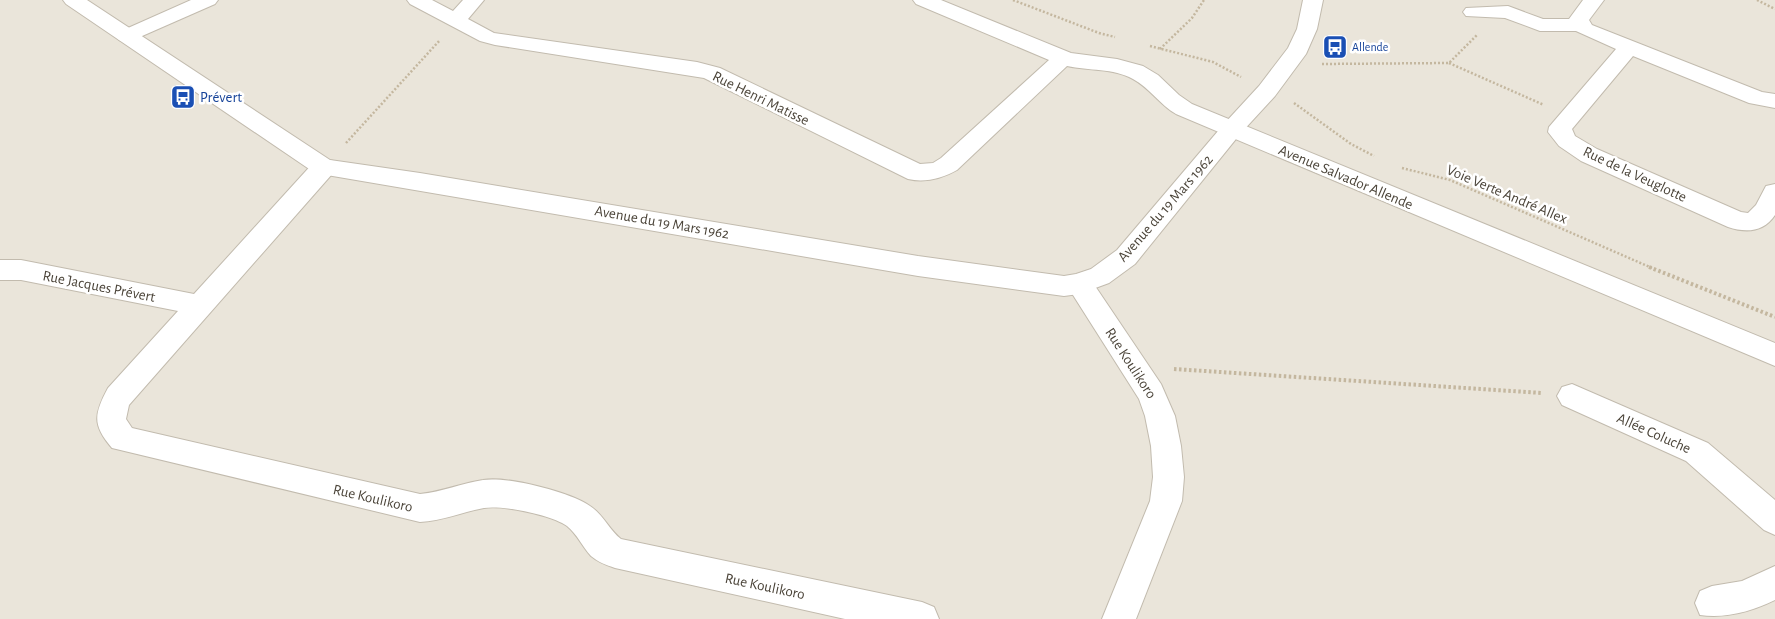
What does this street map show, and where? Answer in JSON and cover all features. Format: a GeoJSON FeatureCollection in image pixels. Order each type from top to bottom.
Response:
{"type":"FeatureCollection","features":[{"type":"Feature","properties":{"kind":"street","name":"Avenue du 19 Mars 1962"},"geometry":{"type":"LineString","coordinates":[[73,0],[324,167],[420,180],[918,266],[1064,286],[1079,284],[1100,276],[1126,257],[1232,129],[1267,90],[1298,49],[1307,29],[1313,0]]}},
{"type":"Feature","properties":{"kind":"street"},"geometry":{"type":"LineString","coordinates":[[126,36],[208,0]]}},
{"type":"Feature","properties":{"kind":"street","name":"Rue Henri Matisse"},"geometry":{"type":"LineString","coordinates":[[417,0],[487,36],[502,41],[697,69],[712,73],[917,173],[939,170],[949,164],[1063,58]]}},
{"type":"Feature","properties":{"kind":"street"},"geometry":{"type":"LineString","coordinates":[[456,20],[474,0]]}},
{"type":"Feature","properties":{"kind":"street","name":"Avenue Salvador Allende"},"geometry":{"type":"LineString","coordinates":[[923,0],[1063,58],[1078,62],[1118,65],[1137,72],[1152,80],[1177,106],[1775,355]]}},
{"type":"Feature","properties":{"kind":"street"},"geometry":{"type":"LineString","coordinates":[[1594,0],[1578,20],[1581,25],[1593,33],[1758,98],[1775,101]]}},
{"type":"Feature","properties":{"kind":"street"},"geometry":{"type":"LineString","coordinates":[[1473,12],[1508,12],[1540,25],[1581,25]]}},
{"type":"Feature","properties":{"kind":"street","name":"Rue de la Veuglotte"},"geometry":{"type":"LineString","coordinates":[[1629,47],[1561,127],[1560,132],[1568,141],[1589,155],[1745,222],[1758,220],[1775,192]]}},
{"type":"Feature","properties":{"kind":"street"},"geometry":{"type":"LineString","coordinates":[[199,305],[324,167]]}},
{"type":"Feature","properties":{"kind":"street","name":"Rue Jacques Prévert"},"geometry":{"type":"LineString","coordinates":[[0,270],[21,270],[199,305]]}},
{"type":"Feature","properties":{"kind":"street","name":"Rue Koulikoro"},"geometry":{"type":"LineString","coordinates":[[1079,284],[1159,408],[1169,491],[1119,619]]}},
{"type":"Feature","properties":{"kind":"street","name":"Rue Koulikoro"},"geometry":{"type":"LineString","coordinates":[[199,305],[124,390],[114,406],[110,420],[112,428],[123,439],[420,508],[442,506],[482,494],[494,493],[569,509],[582,518],[600,543],[615,553],[922,619]]}},
{"type":"Feature","properties":{"kind":"street","name":"Allée Coluche"},"geometry":{"type":"LineString","coordinates":[[1572,396],[1696,452],[1775,520]]}},
{"type":"Feature","properties":{"kind":"street"},"geometry":{"type":"LineString","coordinates":[[1712,603],[1746,597],[1775,582]]}},
{"type":"Feature","properties":{"kind":"path"},"geometry":{"type":"LineString","coordinates":[[1013,0],[1116,38]]}},
{"type":"Feature","properties":{"kind":"path"},"geometry":{"type":"LineString","coordinates":[[1160,49],[1192,18],[1204,0]]}},
{"type":"Feature","properties":{"kind":"path"},"geometry":{"type":"LineString","coordinates":[[1757,0],[1775,9]]}},
{"type":"Feature","properties":{"kind":"path"},"geometry":{"type":"LineString","coordinates":[[1449,63],[1478,34],[1473,12]]}},
{"type":"Feature","properties":{"kind":"path"},"geometry":{"type":"LineString","coordinates":[[324,167],[437,44],[456,20]]}},
{"type":"Feature","properties":{"kind":"path"},"geometry":{"type":"LineString","coordinates":[[1142,44],[1212,62],[1290,100],[1351,144],[1375,156]]}},
{"type":"Feature","properties":{"kind":"path"},"geometry":{"type":"LineString","coordinates":[[1320,64],[1449,63],[1570,117]]}},
{"type":"Feature","properties":{"kind":"path","name":"Voie Verte André Allex"},"geometry":{"type":"LineString","coordinates":[[1399,167],[1450,180],[1637,262],[1775,317]]}},
{"type":"Feature","properties":{"kind":"path"},"geometry":{"type":"LineString","coordinates":[[1133,366],[1572,396]]}},
{"type":"Feature","properties":{"kind":"shaded area"},"geometry":{"type":"Polygon","coordinates":[[[0,0],[1775,0],[1775,619],[0,619],[0,0]]]}},
{"type":"Feature","properties":{"kind":"place","name":"Allende"},"geometry":{"type":"Point","coordinates":[1335,47]}},
{"type":"Feature","properties":{"kind":"place","name":"Prévert"},"geometry":{"type":"Point","coordinates":[183,97]}}]}
